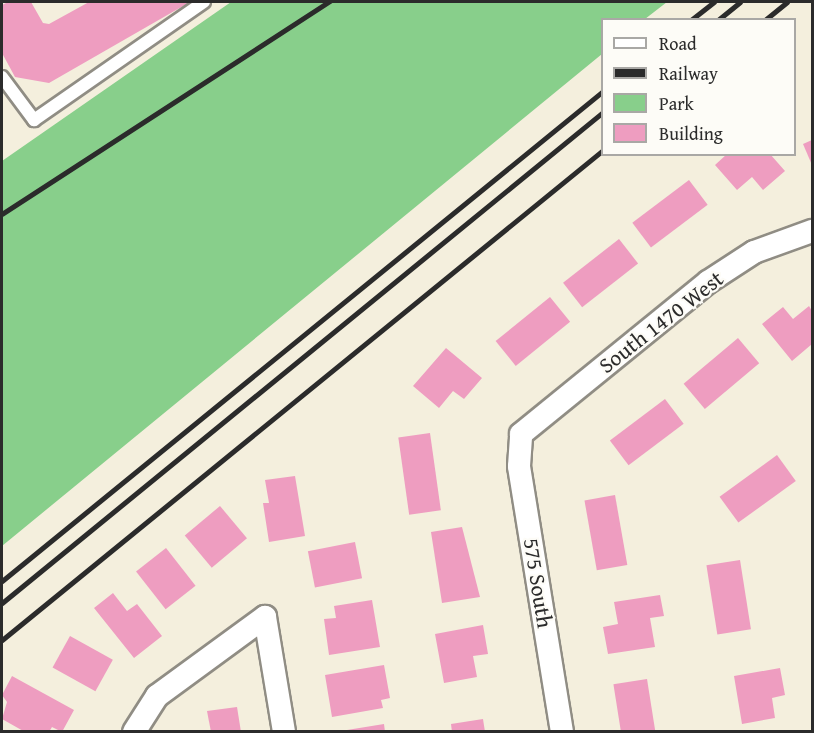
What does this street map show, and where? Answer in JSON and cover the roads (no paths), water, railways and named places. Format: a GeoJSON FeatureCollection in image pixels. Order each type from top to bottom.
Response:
{"type":"FeatureCollection","features":[{"type":"Feature","properties":{"kind":"street","name":"South 1470 West"},"geometry":{"type":"LineString","coordinates":[[521,434],[708,282],[754,252],[813,231]]}},
{"type":"Feature","properties":{"kind":"street","name":"575 South"},"geometry":{"type":"LineString","coordinates":[[521,434],[519,466],[562,732]]}},
{"type":"Feature","properties":{"kind":"street"},"geometry":{"type":"LineString","coordinates":[[134,732],[157,696],[265,616],[284,732]]}},
{"type":"Feature","properties":{"kind":"lane"},"geometry":{"type":"LineString","coordinates":[[2,77],[34,120],[204,2]]}},
{"type":"Feature","properties":{"kind":"railway"},"geometry":{"type":"LineString","coordinates":[[2,214],[329,2]]}},
{"type":"Feature","properties":{"kind":"railway"},"geometry":{"type":"LineString","coordinates":[[694,18],[714,2]]}},
{"type":"Feature","properties":{"kind":"railway"},"geometry":{"type":"LineString","coordinates":[[720,18],[740,2]]}},
{"type":"Feature","properties":{"kind":"railway"},"geometry":{"type":"LineString","coordinates":[[767,18],[787,2]]}},
{"type":"Feature","properties":{"kind":"railway"},"geometry":{"type":"LineString","coordinates":[[2,581],[601,93]]}},
{"type":"Feature","properties":{"kind":"railway"},"geometry":{"type":"LineString","coordinates":[[2,603],[601,114]]}},
{"type":"Feature","properties":{"kind":"railway"},"geometry":{"type":"LineString","coordinates":[[2,640],[601,152]]}}]}
